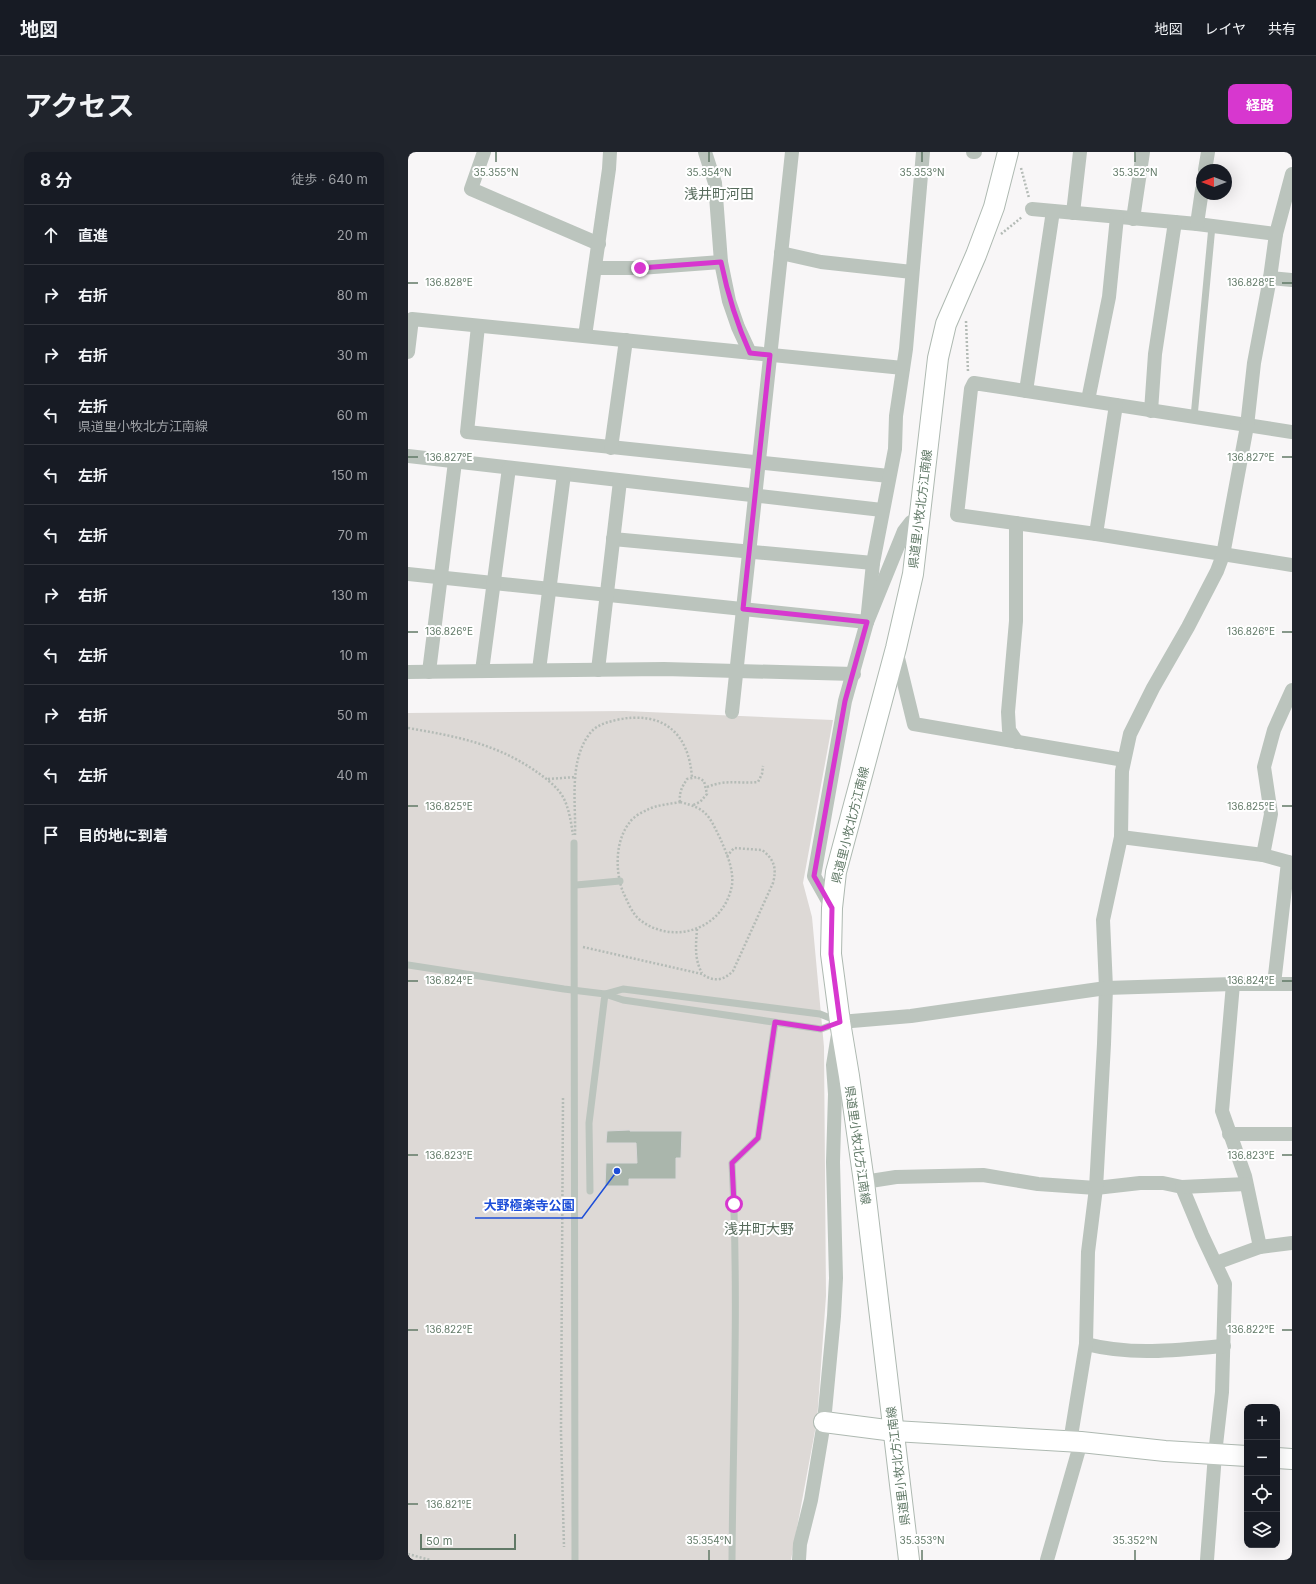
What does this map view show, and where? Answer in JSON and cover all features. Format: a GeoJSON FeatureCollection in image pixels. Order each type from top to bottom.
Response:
{"type":"FeatureCollection","features":[{"type":"Feature","properties":{"kind":"main road","name":"県道里小牧北方江南線"},"geometry":{"type":"LineString","coordinates":[[909,1560],[864,1182],[831,954],[832,908],[836,872],[896,648],[913,574],[938,358],[946,324],[976,255],[1014,159]]}},
{"type":"Feature","properties":{"kind":"main road"},"geometry":{"type":"LineString","coordinates":[[824,1422],[894,1431],[1076,1442],[1165,1451],[1244,1456]]}},
{"type":"Feature","properties":{"kind":"main road"},"geometry":{"type":"LineString","coordinates":[[1280,1458],[1292,1459]]}},
{"type":"Feature","properties":{"kind":"street"},"geometry":{"type":"LineString","coordinates":[[484,152],[470,189],[599,244]]}},
{"type":"Feature","properties":{"kind":"street"},"geometry":{"type":"LineString","coordinates":[[585,336],[596,268],[610,152]]}},
{"type":"Feature","properties":{"kind":"street"},"geometry":{"type":"LineString","coordinates":[[705,152],[714,183],[721,262],[729,301],[738,327],[750,353]]}},
{"type":"Feature","properties":{"kind":"street"},"geometry":{"type":"LineString","coordinates":[[732,712],[792,152]]}},
{"type":"Feature","properties":{"kind":"street"},"geometry":{"type":"LineString","coordinates":[[867,622],[873,563],[882,510],[895,449],[896,416],[903,368],[923,152]]}},
{"type":"Feature","properties":{"kind":"street"},"geometry":{"type":"LineString","coordinates":[[1073,213],[1080,152]]}},
{"type":"Feature","properties":{"kind":"street"},"geometry":{"type":"LineString","coordinates":[[1133,219],[1143,152]]}},
{"type":"Feature","properties":{"kind":"street"},"geometry":{"type":"LineString","coordinates":[[1206,164],[1208,152]]}},
{"type":"Feature","properties":{"kind":"street"},"geometry":{"type":"LineString","coordinates":[[1047,1560],[1076,1442],[1086,1344],[1088,1252],[1096,1188],[1106,988],[1102,920],[1121,836],[1122,771],[1130,734],[1153,688],[1188,627],[1217,571],[1223,555],[1247,426],[1254,362],[1270,278],[1276,234],[1292,174]]}},
{"type":"Feature","properties":{"kind":"street"},"geometry":{"type":"LineString","coordinates":[[1197,224],[1201,200]]}},
{"type":"Feature","properties":{"kind":"street"},"geometry":{"type":"LineString","coordinates":[[1032,209],[1197,224],[1276,234]]}},
{"type":"Feature","properties":{"kind":"street"},"geometry":{"type":"LineString","coordinates":[[1026,391],[1053,212]]}},
{"type":"Feature","properties":{"kind":"street"},"geometry":{"type":"LineString","coordinates":[[1088,400],[1109,297],[1117,217]]}},
{"type":"Feature","properties":{"kind":"street"},"geometry":{"type":"LineString","coordinates":[[1151,410],[1155,354],[1175,222]]}},
{"type":"Feature","properties":{"kind":"street"},"geometry":{"type":"LineString","coordinates":[[781,253],[821,262],[912,272]]}},
{"type":"Feature","properties":{"kind":"street"},"geometry":{"type":"LineString","coordinates":[[596,268],[640,268],[721,262]]}},
{"type":"Feature","properties":{"kind":"street"},"geometry":{"type":"LineString","coordinates":[[1270,278],[1292,280]]}},
{"type":"Feature","properties":{"kind":"street"},"geometry":{"type":"LineString","coordinates":[[408,352],[412,319],[903,368]]}},
{"type":"Feature","properties":{"kind":"street"},"geometry":{"type":"LineString","coordinates":[[478,326],[467,432],[758,464],[889,476]]}},
{"type":"Feature","properties":{"kind":"street"},"geometry":{"type":"LineString","coordinates":[[611,448],[626,340]]}},
{"type":"Feature","properties":{"kind":"street"},"geometry":{"type":"LineString","coordinates":[[1292,432],[974,383],[970,389],[957,515],[1096,534],[1292,565]]}},
{"type":"Feature","properties":{"kind":"street"},"geometry":{"type":"LineString","coordinates":[[1096,534],[1116,405]]}},
{"type":"Feature","properties":{"kind":"street"},"geometry":{"type":"LineString","coordinates":[[408,456],[882,510]]}},
{"type":"Feature","properties":{"kind":"street"},"geometry":{"type":"LineString","coordinates":[[429,672],[455,462]]}},
{"type":"Feature","properties":{"kind":"street"},"geometry":{"type":"LineString","coordinates":[[482,671],[509,468]]}},
{"type":"Feature","properties":{"kind":"street"},"geometry":{"type":"LineString","coordinates":[[539,670],[564,474]]}},
{"type":"Feature","properties":{"kind":"street"},"geometry":{"type":"LineString","coordinates":[[598,670],[620,481]]}},
{"type":"Feature","properties":{"kind":"street"},"geometry":{"type":"LineString","coordinates":[[832,908],[814,876],[845,701],[854,674],[867,622],[904,531],[911,522],[920,517]]}},
{"type":"Feature","properties":{"kind":"street"},"geometry":{"type":"LineString","coordinates":[[1016,523],[1016,621],[1008,712],[1009,730],[1017,742]]}},
{"type":"Feature","properties":{"kind":"street"},"geometry":{"type":"LineString","coordinates":[[613,539],[873,563]]}},
{"type":"Feature","properties":{"kind":"street"},"geometry":{"type":"LineString","coordinates":[[408,574],[867,622]]}},
{"type":"Feature","properties":{"kind":"street"},"geometry":{"type":"LineString","coordinates":[[896,648],[914,724],[1124,760]]}},
{"type":"Feature","properties":{"kind":"street"},"geometry":{"type":"LineString","coordinates":[[408,672],[664,668],[854,674]]}},
{"type":"Feature","properties":{"kind":"street"},"geometry":{"type":"LineString","coordinates":[[1263,855],[1271,814],[1264,767],[1274,730],[1290,698]]}},
{"type":"Feature","properties":{"kind":"street"},"geometry":{"type":"LineString","coordinates":[[1121,836],[1263,855],[1290,862],[1274,984]]}},
{"type":"Feature","properties":{"kind":"street"},"geometry":{"type":"LineString","coordinates":[[1233,984],[1222,1111],[1246,1184],[1260,1247]]}},
{"type":"Feature","properties":{"kind":"street"},"geometry":{"type":"LineString","coordinates":[[799,1560],[800,1544],[811,1500],[824,1422],[834,1323],[836,1278],[832,1162],[835,1094],[833,1065],[840,1022],[911,1016],[1106,988],[1233,984],[1292,984]]}},
{"type":"Feature","properties":{"kind":"street"},"geometry":{"type":"LineString","coordinates":[[1229,1134],[1292,1134]]}},
{"type":"Feature","properties":{"kind":"street"},"geometry":{"type":"LineString","coordinates":[[864,1182],[896,1177],[983,1175],[1038,1184],[1096,1188],[1140,1183],[1163,1183],[1182,1187],[1246,1184]]}},
{"type":"Feature","properties":{"kind":"street"},"geometry":{"type":"LineString","coordinates":[[1182,1187],[1225,1284],[1222,1392],[1215,1454],[1207,1560]]}},
{"type":"Feature","properties":{"kind":"street"},"geometry":{"type":"LineString","coordinates":[[1216,1263],[1260,1247],[1292,1243]]}},
{"type":"Feature","properties":{"kind":"street"},"geometry":{"type":"LineString","coordinates":[[1086,1344],[1109,1350],[1131,1352],[1159,1352],[1224,1346]]}},
{"type":"Feature","properties":{"kind":"lane"},"geometry":{"type":"LineString","coordinates":[[1194,418],[1212,226]]}},
{"type":"Feature","properties":{"kind":"lane"},"geometry":{"type":"LineString","coordinates":[[574,843],[576,885],[575,1560]]}},
{"type":"Feature","properties":{"kind":"lane"},"geometry":{"type":"LineString","coordinates":[[576,885],[620,881]]}},
{"type":"Feature","properties":{"kind":"lane"},"geometry":{"type":"LineString","coordinates":[[408,965],[575,991],[605,994],[623,1000],[821,1029],[840,1022]]}},
{"type":"Feature","properties":{"kind":"lane"},"geometry":{"type":"LineString","coordinates":[[605,994],[623,989],[702,998],[820,1014],[840,1022]]}},
{"type":"Feature","properties":{"kind":"lane"},"geometry":{"type":"LineString","coordinates":[[590,1190],[589,1123],[605,994]]}},
{"type":"Feature","properties":{"kind":"lane"},"geometry":{"type":"LineString","coordinates":[[732,1560],[735,1336],[734,1204],[732,1163],[758,1138],[775,1022]]}},
{"type":"Feature","properties":{"kind":"path"},"geometry":{"type":"LineString","coordinates":[[998,236],[1032,209],[1014,159]]}},
{"type":"Feature","properties":{"kind":"path"},"geometry":{"type":"LineString","coordinates":[[966,319],[968,372],[974,383]]}},
{"type":"Feature","properties":{"kind":"path"},"geometry":{"type":"LineString","coordinates":[[574,843],[578,759],[587,736],[602,723],[635,718],[650,718],[668,726],[681,738],[691,766],[692,778]]}},
{"type":"Feature","properties":{"kind":"path"},"geometry":{"type":"LineString","coordinates":[[408,728],[478,742],[501,751],[548,779],[562,796],[567,806],[574,843]]}},
{"type":"Feature","properties":{"kind":"path"},"geometry":{"type":"LineString","coordinates":[[707,787],[730,781],[740,783],[758,782],[762,774],[763,766]]}},
{"type":"Feature","properties":{"kind":"path"},"geometry":{"type":"LineString","coordinates":[[548,779],[576,777]]}},
{"type":"Feature","properties":{"kind":"path"},"geometry":{"type":"LineString","coordinates":[[680,802],[679,794],[682,786],[688,779],[697,777],[704,781],[707,787],[707,794],[700,802],[693,805]]}},
{"type":"Feature","properties":{"kind":"path"},"geometry":{"type":"LineString","coordinates":[[680,802],[699,807],[710,819],[730,863],[732,884],[727,898],[718,912],[703,927],[690,931],[668,933],[652,927],[638,919],[627,902],[620,881],[618,849],[623,832],[630,820],[648,809],[680,802]]}},
{"type":"Feature","properties":{"kind":"path"},"geometry":{"type":"LineString","coordinates":[[575,945],[702,974],[709,978],[718,980],[727,977],[733,971],[773,883],[776,872],[774,862],[762,850],[734,848],[727,856]]}},
{"type":"Feature","properties":{"kind":"path"},"geometry":{"type":"LineString","coordinates":[[697,929],[696,956],[702,974]]}},
{"type":"Feature","properties":{"kind":"path"},"geometry":{"type":"LineString","coordinates":[[563,1097],[561,1432],[564,1552]]}},
{"type":"Feature","properties":{"kind":"path"},"geometry":{"type":"LineString","coordinates":[[408,1554],[430,1560]]}},
{"type":"Feature","properties":{"kind":"shaded area"},"geometry":{"type":"Polygon","coordinates":[[[625,711],[833,720],[803,883],[812,917],[824,1047],[826,1296],[817,1420],[791,1560],[408,1560],[408,713],[625,711]]]}},
{"type":"Feature","properties":{"kind":"building"},"geometry":{"type":"Polygon","coordinates":[[[607,1131],[682,1131],[681,1158],[676,1158],[676,1179],[629,1179],[629,1186],[605,1186],[606,1163],[637,1163],[636,1143],[606,1143],[607,1131]]]}},
{"type":"Feature","properties":{"kind":"place","name":"大野極楽寺公園"},"geometry":{"type":"Point","coordinates":[617,1171]}},
{"type":"Feature","properties":{"kind":"district","name":"浅井町河田"},"geometry":{"type":"Point","coordinates":[719,193]}},
{"type":"Feature","properties":{"kind":"district","name":"浅井町大野"},"geometry":{"type":"Point","coordinates":[759,1228]}},
{"type":"Feature","properties":{"kind":"route"},"geometry":{"type":"LineString","coordinates":[[640,268],[721,262],[729,301],[738,327],[750,353],[770,355],[743,609],[867,622],[854,674],[845,701],[814,876],[832,908],[831,954],[840,1022],[821,1029],[775,1022],[758,1138],[732,1163],[734,1204]]}}]}
